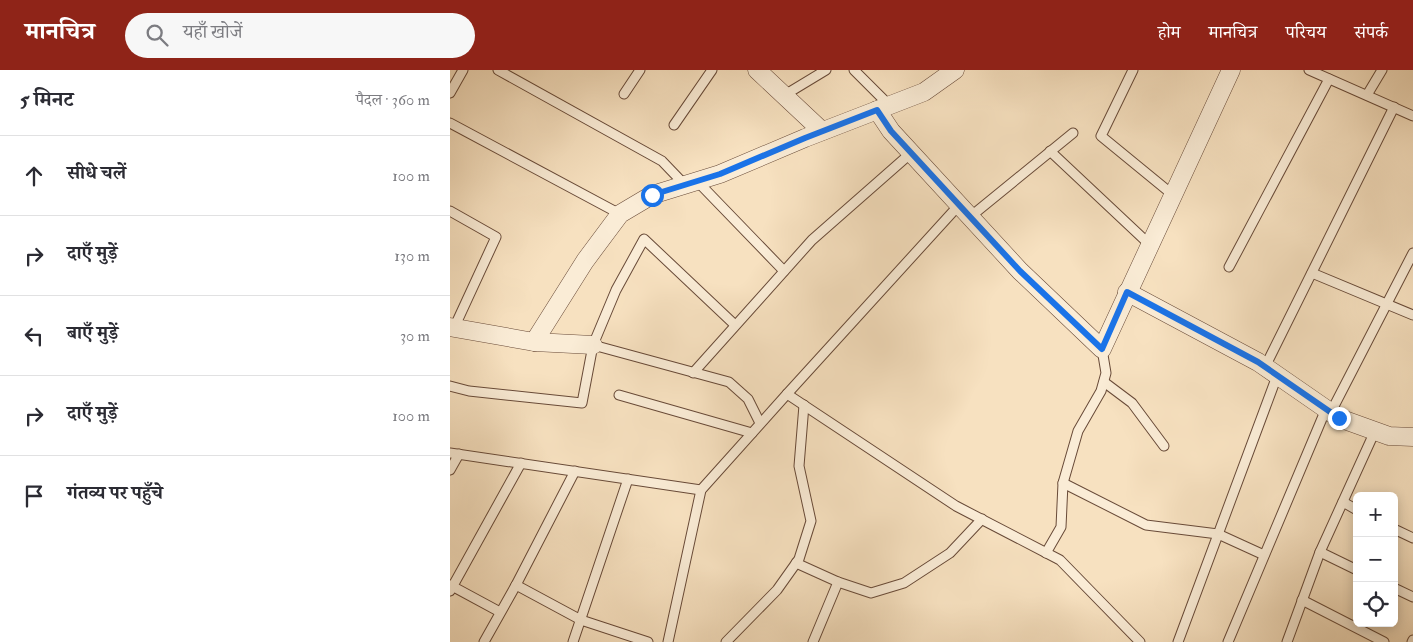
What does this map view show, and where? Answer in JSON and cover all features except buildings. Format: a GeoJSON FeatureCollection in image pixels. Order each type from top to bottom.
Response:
{"type":"FeatureCollection","features":[{"type":"Feature","properties":{"kind":"street"},"geometry":{"type":"LineString","coordinates":[[757,70],[822,132]]}},
{"type":"Feature","properties":{"kind":"street"},"geometry":{"type":"LineString","coordinates":[[534,342],[585,261],[620,214],[652,195],[720,174],[924,92],[955,70]]}},
{"type":"Feature","properties":{"kind":"street"},"geometry":{"type":"LineString","coordinates":[[883,108],[891,131],[1020,271],[1102,349],[1231,70]]}},
{"type":"Feature","properties":{"kind":"street"},"geometry":{"type":"LineString","coordinates":[[1127,292],[1271,371],[1339,418],[1389,436],[1413,438]]}},
{"type":"Feature","properties":{"kind":"street"},"geometry":{"type":"LineString","coordinates":[[452,328],[534,342],[593,345]]}},
{"type":"Feature","properties":{"kind":"lane"},"geometry":{"type":"LineString","coordinates":[[450,93],[463,70]]}},
{"type":"Feature","properties":{"kind":"lane"},"geometry":{"type":"LineString","coordinates":[[498,70],[662,161],[691,183],[784,271]]}},
{"type":"Feature","properties":{"kind":"lane"},"geometry":{"type":"LineString","coordinates":[[624,94],[640,70]]}},
{"type":"Feature","properties":{"kind":"lane"},"geometry":{"type":"LineString","coordinates":[[674,125],[712,70]]}},
{"type":"Feature","properties":{"kind":"lane"},"geometry":{"type":"LineString","coordinates":[[783,96],[826,70]]}},
{"type":"Feature","properties":{"kind":"lane"},"geometry":{"type":"LineString","coordinates":[[854,70],[883,108]]}},
{"type":"Feature","properties":{"kind":"lane"},"geometry":{"type":"LineString","coordinates":[[1134,70],[1101,136],[1173,194]]}},
{"type":"Feature","properties":{"kind":"lane"},"geometry":{"type":"LineString","coordinates":[[1309,70],[1411,115],[1413,105]]}},
{"type":"Feature","properties":{"kind":"lane"},"geometry":{"type":"LineString","coordinates":[[1367,96],[1382,70]]}},
{"type":"Feature","properties":{"kind":"lane"},"geometry":{"type":"LineString","coordinates":[[1229,267],[1329,79]]}},
{"type":"Feature","properties":{"kind":"lane"},"geometry":{"type":"LineString","coordinates":[[1178,642],[1218,534],[1271,371],[1312,273],[1394,108]]}},
{"type":"Feature","properties":{"kind":"lane"},"geometry":{"type":"LineString","coordinates":[[450,123],[620,214]]}},
{"type":"Feature","properties":{"kind":"lane"},"geometry":{"type":"LineString","coordinates":[[668,642],[701,490],[786,394],[965,211],[1073,133]]}},
{"type":"Feature","properties":{"kind":"lane"},"geometry":{"type":"LineString","coordinates":[[1050,151],[1149,244]]}},
{"type":"Feature","properties":{"kind":"lane"},"geometry":{"type":"LineString","coordinates":[[693,373],[812,240],[911,153]]}},
{"type":"Feature","properties":{"kind":"lane"},"geometry":{"type":"LineString","coordinates":[[450,211],[496,237],[452,328]]}},
{"type":"Feature","properties":{"kind":"lane"},"geometry":{"type":"LineString","coordinates":[[450,386],[469,391],[582,403],[593,345],[616,290],[644,239],[736,325]]}},
{"type":"Feature","properties":{"kind":"lane"},"geometry":{"type":"LineString","coordinates":[[1228,642],[1264,554],[1328,410],[1413,253]]}},
{"type":"Feature","properties":{"kind":"lane"},"geometry":{"type":"LineString","coordinates":[[1312,273],[1413,315]]}},
{"type":"Feature","properties":{"kind":"lane"},"geometry":{"type":"LineString","coordinates":[[593,345],[729,382],[748,399],[760,423]]}},
{"type":"Feature","properties":{"kind":"lane"},"geometry":{"type":"LineString","coordinates":[[1046,553],[1061,527],[1063,483],[1078,430],[1101,391],[1104,382],[1106,373],[1102,349]]}},
{"type":"Feature","properties":{"kind":"lane"},"geometry":{"type":"LineString","coordinates":[[1104,382],[1132,403],[1164,446]]}},
{"type":"Feature","properties":{"kind":"lane"},"geometry":{"type":"LineString","coordinates":[[786,394],[956,506],[1060,560],[1140,642]]}},
{"type":"Feature","properties":{"kind":"lane"},"geometry":{"type":"LineString","coordinates":[[618,395],[752,433]]}},
{"type":"Feature","properties":{"kind":"lane"},"geometry":{"type":"LineString","coordinates":[[726,642],[777,590],[799,559],[811,521],[799,466],[804,405]]}},
{"type":"Feature","properties":{"kind":"lane"},"geometry":{"type":"LineString","coordinates":[[1287,642],[1320,552],[1375,431]]}},
{"type":"Feature","properties":{"kind":"lane"},"geometry":{"type":"LineString","coordinates":[[450,470],[454,453],[701,490]]}},
{"type":"Feature","properties":{"kind":"lane"},"geometry":{"type":"LineString","coordinates":[[500,612],[451,587],[521,463]]}},
{"type":"Feature","properties":{"kind":"lane"},"geometry":{"type":"LineString","coordinates":[[484,642],[516,585],[574,471]]}},
{"type":"Feature","properties":{"kind":"lane"},"geometry":{"type":"LineString","coordinates":[[574,642],[628,479]]}},
{"type":"Feature","properties":{"kind":"lane"},"geometry":{"type":"LineString","coordinates":[[1063,483],[1146,526],[1218,534],[1264,554]]}},
{"type":"Feature","properties":{"kind":"lane"},"geometry":{"type":"LineString","coordinates":[[1343,502],[1353,508]]}},
{"type":"Feature","properties":{"kind":"lane"},"geometry":{"type":"LineString","coordinates":[[796,563],[838,582],[871,593],[904,583],[950,553],[982,520]]}},
{"type":"Feature","properties":{"kind":"lane"},"geometry":{"type":"LineString","coordinates":[[1398,531],[1413,538]]}},
{"type":"Feature","properties":{"kind":"lane"},"geometry":{"type":"LineString","coordinates":[[1320,552],[1353,568]]}},
{"type":"Feature","properties":{"kind":"lane"},"geometry":{"type":"LineString","coordinates":[[813,642],[838,582]]}},
{"type":"Feature","properties":{"kind":"lane"},"geometry":{"type":"LineString","coordinates":[[516,585],[581,620],[648,642]]}},
{"type":"Feature","properties":{"kind":"lane"},"geometry":{"type":"LineString","coordinates":[[1398,590],[1413,597]]}},
{"type":"Feature","properties":{"kind":"lane"},"geometry":{"type":"LineString","coordinates":[[1302,600],[1384,642]]}},
{"type":"Feature","properties":{"kind":"route"},"geometry":{"type":"LineString","coordinates":[[652,195],[720,174],[877,110],[891,131],[1020,271],[1102,349],[1127,292],[1258,362],[1339,418]]}}]}
